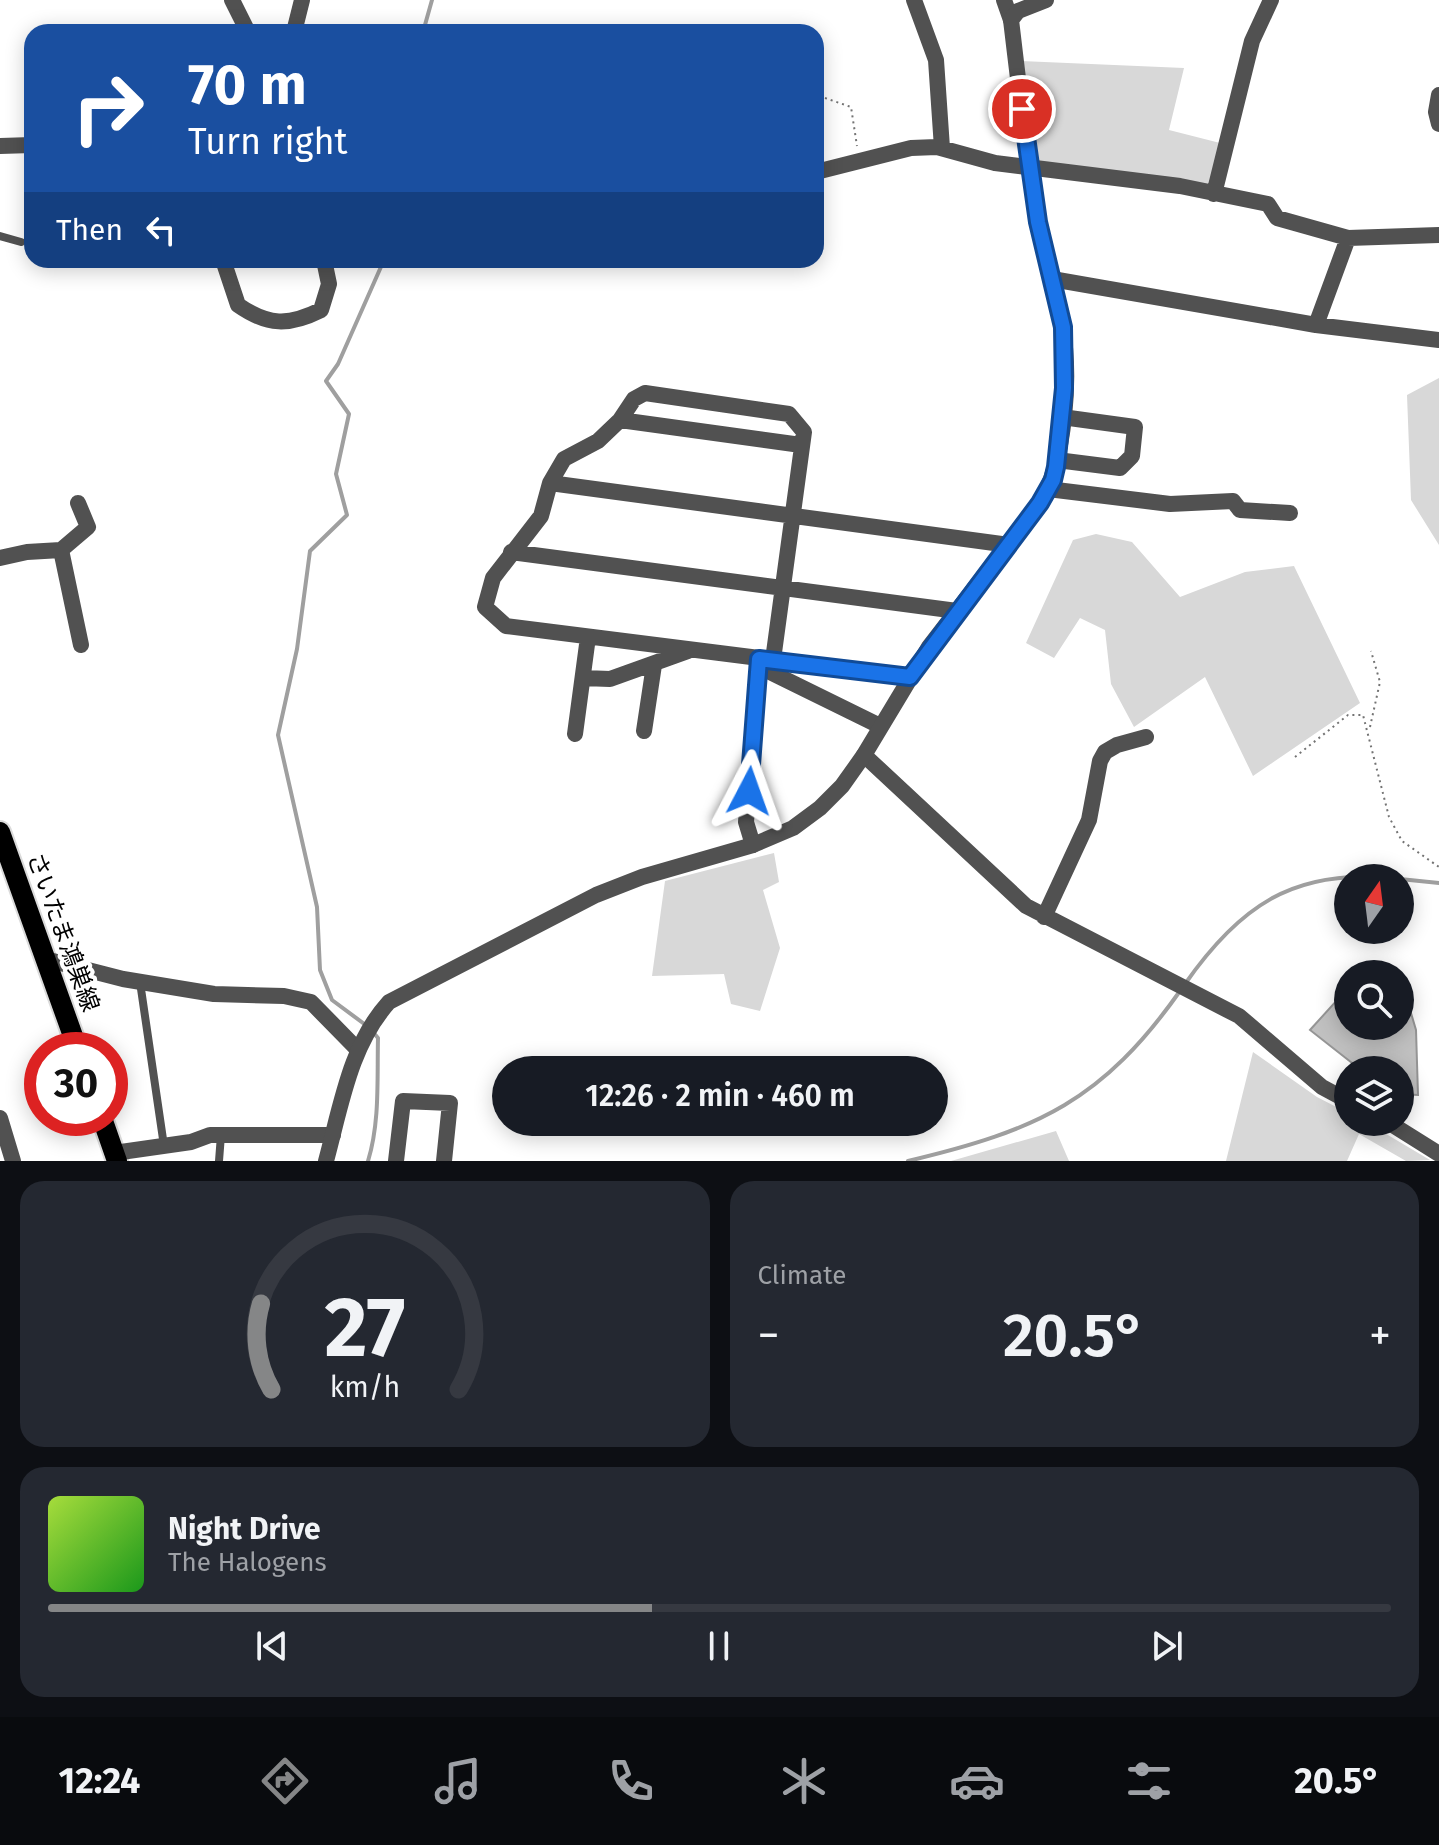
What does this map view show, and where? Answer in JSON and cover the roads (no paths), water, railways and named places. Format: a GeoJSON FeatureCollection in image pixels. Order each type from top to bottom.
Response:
{"type":"FeatureCollection","features":[{"type":"Feature","properties":{"kind":"main road","name":"さいたま鴻巣線"},"geometry":{"type":"LineString","coordinates":[[0,832],[71,1032]]}},
{"type":"Feature","properties":{"kind":"main road"},"geometry":{"type":"LineString","coordinates":[[108,1136],[116,1157]]}},
{"type":"Feature","properties":{"kind":"street"},"geometry":{"type":"LineString","coordinates":[[232,0],[244,24]]}},
{"type":"Feature","properties":{"kind":"street"},"geometry":{"type":"LineString","coordinates":[[296,24],[302,0]]}},
{"type":"Feature","properties":{"kind":"street"},"geometry":{"type":"LineString","coordinates":[[914,0],[936,60],[942,148]]}},
{"type":"Feature","properties":{"kind":"street"},"geometry":{"type":"LineString","coordinates":[[326,1161],[358,1050],[370,1022],[389,1002],[596,895],[642,877],[753,845],[793,828],[820,808],[842,786],[910,677],[1048,489],[1057,460],[1062,417],[1063,327],[1030,168],[1011,20],[1004,0]]}},
{"type":"Feature","properties":{"kind":"street"},"geometry":{"type":"LineString","coordinates":[[1011,20],[1018,11],[1046,0]]}},
{"type":"Feature","properties":{"kind":"street"},"geometry":{"type":"LineString","coordinates":[[1214,194],[1252,41],[1271,0]]}},
{"type":"Feature","properties":{"kind":"street"},"geometry":{"type":"LineString","coordinates":[[1439,95],[1436,112],[1439,124]]}},
{"type":"Feature","properties":{"kind":"street"},"geometry":{"type":"LineString","coordinates":[[0,146],[24,145]]}},
{"type":"Feature","properties":{"kind":"street"},"geometry":{"type":"LineString","coordinates":[[824,170],[911,148],[942,148],[1030,168],[1180,186],[1268,204],[1277,218],[1348,238],[1439,235]]}},
{"type":"Feature","properties":{"kind":"street"},"geometry":{"type":"LineString","coordinates":[[1316,325],[1348,238]]}},
{"type":"Feature","properties":{"kind":"street"},"geometry":{"type":"LineString","coordinates":[[226,268],[238,305],[262,320],[288,324],[321,310],[329,284],[326,268]]}},
{"type":"Feature","properties":{"kind":"street"},"geometry":{"type":"LineString","coordinates":[[1052,279],[1316,325],[1439,340]]}},
{"type":"Feature","properties":{"kind":"street"},"geometry":{"type":"LineString","coordinates":[[753,845],[746,822],[764,662],[784,587],[804,432],[789,414],[645,393],[634,399],[620,420],[598,441],[564,459],[550,483],[541,516],[493,578],[485,607],[506,626],[764,662],[910,677]]}},
{"type":"Feature","properties":{"kind":"street"},"geometry":{"type":"LineString","coordinates":[[1057,460],[1120,468],[1132,456],[1135,427],[1062,417]]}},
{"type":"Feature","properties":{"kind":"street"},"geometry":{"type":"LineString","coordinates":[[620,420],[801,445]]}},
{"type":"Feature","properties":{"kind":"street"},"geometry":{"type":"LineString","coordinates":[[550,483],[1009,545]]}},
{"type":"Feature","properties":{"kind":"street"},"geometry":{"type":"LineString","coordinates":[[1048,489],[1170,504],[1233,501],[1240,510],[1290,513]]}},
{"type":"Feature","properties":{"kind":"street"},"geometry":{"type":"LineString","coordinates":[[0,558],[27,552],[61,550],[88,527],[78,503]]}},
{"type":"Feature","properties":{"kind":"street"},"geometry":{"type":"LineString","coordinates":[[61,550],[81,645]]}},
{"type":"Feature","properties":{"kind":"street"},"geometry":{"type":"LineString","coordinates":[[511,552],[957,611]]}},
{"type":"Feature","properties":{"kind":"street"},"geometry":{"type":"LineString","coordinates":[[575,734],[588,637]]}},
{"type":"Feature","properties":{"kind":"street"},"geometry":{"type":"LineString","coordinates":[[583,678],[610,679],[690,650]]}},
{"type":"Feature","properties":{"kind":"street"},"geometry":{"type":"LineString","coordinates":[[764,662],[880,726]]}},
{"type":"Feature","properties":{"kind":"street"},"geometry":{"type":"LineString","coordinates":[[644,731],[654,665]]}},
{"type":"Feature","properties":{"kind":"street"},"geometry":{"type":"LineString","coordinates":[[1044,917],[1089,820],[1100,761],[1105,752],[1117,745],[1146,737]]}},
{"type":"Feature","properties":{"kind":"street"},"geometry":{"type":"LineString","coordinates":[[864,755],[1026,906],[1239,1016],[1322,1087],[1334,1093]]}},
{"type":"Feature","properties":{"kind":"street"},"geometry":{"type":"LineString","coordinates":[[45,959],[214,994],[284,996],[311,1002],[358,1050]]}},
{"type":"Feature","properties":{"kind":"street"},"geometry":{"type":"LineString","coordinates":[[396,1161],[403,1101],[450,1103],[444,1161]]}},
{"type":"Feature","properties":{"kind":"street"},"geometry":{"type":"LineString","coordinates":[[0,1118],[13,1161]]}},
{"type":"Feature","properties":{"kind":"street"},"geometry":{"type":"LineString","coordinates":[[116,1157],[221,1134],[333,1135]]}},
{"type":"Feature","properties":{"kind":"street"},"geometry":{"type":"LineString","coordinates":[[1410,1136],[1439,1154]]}},
{"type":"Feature","properties":{"kind":"lane"},"geometry":{"type":"LineString","coordinates":[[0,236],[21,242]]}},
{"type":"Feature","properties":{"kind":"lane"},"geometry":{"type":"LineString","coordinates":[[140,981],[164,1146]]}},
{"type":"Feature","properties":{"kind":"lane"},"geometry":{"type":"LineString","coordinates":[[219,1161],[221,1134]]}},
{"type":"Feature","properties":{"kind":"waterway"},"geometry":{"type":"LineString","coordinates":[[425,24],[432,0]]}},
{"type":"Feature","properties":{"kind":"waterway"},"geometry":{"type":"LineString","coordinates":[[367,1026],[332,1000],[320,970],[317,907],[278,735],[297,649],[310,551],[347,515],[336,474],[349,414],[326,381],[338,364],[380,268]]}},
{"type":"Feature","properties":{"kind":"waterway"},"geometry":{"type":"LineString","coordinates":[[1185,984],[1205,957],[1247,915],[1270,899],[1296,888],[1334,879]]}},
{"type":"Feature","properties":{"kind":"waterway"},"geometry":{"type":"LineString","coordinates":[[1414,880],[1439,883]]}},
{"type":"Feature","properties":{"kind":"waterway"},"geometry":{"type":"LineString","coordinates":[[908,1161],[995,1137],[1064,1105],[1095,1085],[1123,1059],[1180,991]]}},
{"type":"Feature","properties":{"kind":"waterway"},"geometry":{"type":"LineString","coordinates":[[368,1161],[377,1100],[378,1038],[373,1032]]}}]}
